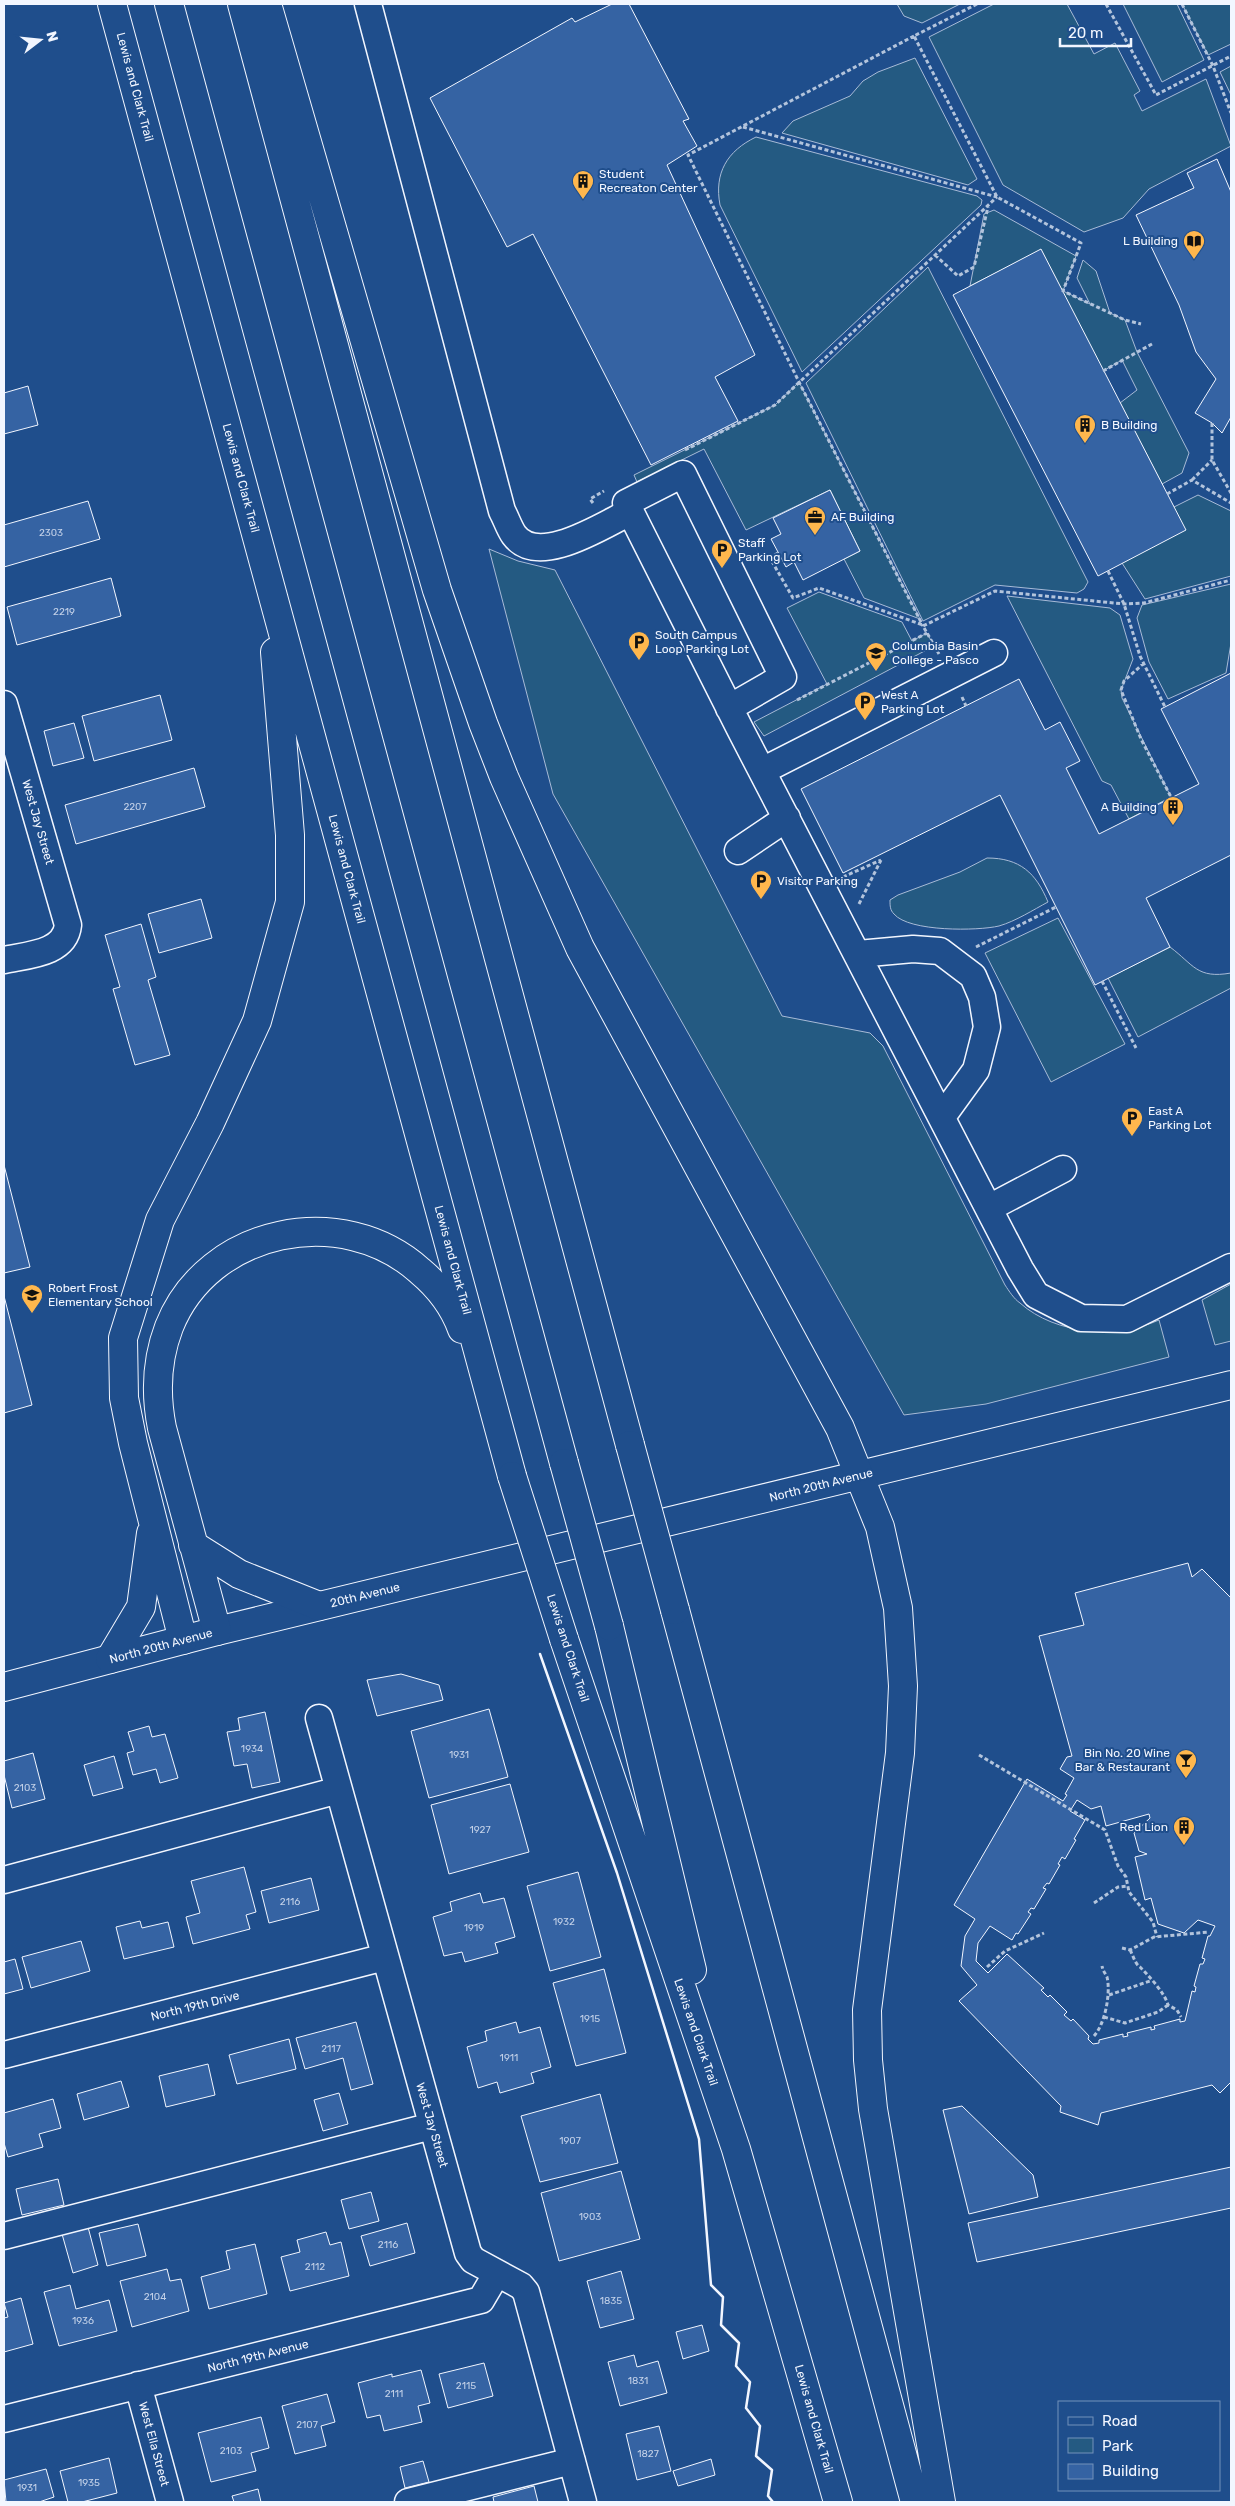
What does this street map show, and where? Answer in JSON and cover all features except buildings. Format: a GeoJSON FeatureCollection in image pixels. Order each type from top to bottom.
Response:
{"type":"FeatureCollection","features":[{"type":"Feature","properties":{"kind":"main road","name":"Lewis and Clark Trail"},"geometry":{"type":"LineString","coordinates":[[112,4],[512,1476],[564,1639],[736,2149],[838,2502]]}},
{"type":"Feature","properties":{"kind":"main road"},"geometry":{"type":"LineString","coordinates":[[169,4],[609,1626],[736,2149]]}},
{"type":"Feature","properties":{"kind":"main road"},"geometry":{"type":"LineString","coordinates":[[242,4],[915,2502]]}},
{"type":"Feature","properties":{"kind":"main road"},"geometry":{"type":"LineString","coordinates":[[267,4],[437,590],[479,714],[504,778],[580,948],[840,1428],[861,1475],[880,1527],[891,1569],[902,1646],[903,1686],[902,1723],[896,1787],[870,1974],[867,2010],[868,2060],[873,2109],[941,2502]]}},
{"type":"Feature","properties":{"kind":"main road"},"geometry":{"type":"LineString","coordinates":[[183,1640],[133,1443],[124,1398],[123,1338],[142,1272],[160,1220],[210,1123],[257,1021],[290,902],[290,835],[275,651],[242,482]]}},
{"type":"Feature","properties":{"kind":"main road"},"geometry":{"type":"LineString","coordinates":[[217,1631],[162,1428],[157,1403],[157,1376],[161,1351],[170,1326],[182,1303],[211,1270],[239,1250],[263,1239],[288,1233],[314,1230],[340,1232],[366,1239],[390,1249],[412,1263],[431,1280],[447,1301],[460,1324],[512,1476]]}},
{"type":"Feature","properties":{"kind":"main road","name":"North 20th Avenue"},"geometry":{"type":"LineString","coordinates":[[410,1584],[1231,1385]]}},
{"type":"Feature","properties":{"kind":"main road"},"geometry":{"type":"LineString","coordinates":[[110,1659],[140,1607],[153,1520]]}},
{"type":"Feature","properties":{"kind":"main road"},"geometry":{"type":"LineString","coordinates":[[193,1545],[239,1574],[319,1606]]}},
{"type":"Feature","properties":{"kind":"main road","name":"20th Avenue"},"geometry":{"type":"LineString","coordinates":[[319,1606],[410,1584]]}},
{"type":"Feature","properties":{"kind":"main road","name":"North 20th Avenue"},"geometry":{"type":"LineString","coordinates":[[4,1687],[319,1606]]}},
{"type":"Feature","properties":{"kind":"street"},"geometry":{"type":"LineString","coordinates":[[371,5],[502,511],[514,536],[530,546],[550,548],[630,512]]}},
{"type":"Feature","properties":{"kind":"street"},"geometry":{"type":"LineString","coordinates":[[729,708],[783,677],[683,474],[626,503],[729,708],[1020,1269],[1036,1295],[1081,1318],[1127,1319],[1231,1267]]}},
{"type":"Feature","properties":{"kind":"street"},"geometry":{"type":"LineString","coordinates":[[762,771],[994,653]]}},
{"type":"Feature","properties":{"kind":"street","name":"West Jay Street"},"geometry":{"type":"LineString","coordinates":[[4,704],[68,925],[64,940],[52,948],[4,960]]}},
{"type":"Feature","properties":{"kind":"street"},"geometry":{"type":"LineString","coordinates":[[738,851],[786,818]]}},
{"type":"Feature","properties":{"kind":"street"},"geometry":{"type":"LineString","coordinates":[[858,954],[913,949],[940,951],[973,976],[982,997],[987,1027],[976,1070],[942,1117]]}},
{"type":"Feature","properties":{"kind":"street"},"geometry":{"type":"LineString","coordinates":[[989,1208],[1063,1169]]}},
{"type":"Feature","properties":{"kind":"street","name":"West Jay Street"},"geometry":{"type":"LineString","coordinates":[[319,1718],[470,2257],[521,2286],[526,2292],[583,2502]]}},
{"type":"Feature","properties":{"kind":"street"},"geometry":{"type":"LineString","coordinates":[[4,1880],[339,1790]]}},
{"type":"Feature","properties":{"kind":"street","name":"North 19th Drive"},"geometry":{"type":"LineString","coordinates":[[4,2054],[385,1957]]}},
{"type":"Feature","properties":{"kind":"street"},"geometry":{"type":"LineString","coordinates":[[4,2236],[432,2126]]}},
{"type":"Feature","properties":{"kind":"street","name":"North 19th Avenue"},"geometry":{"type":"LineString","coordinates":[[4,2419],[481,2300],[497,2273]]}},
{"type":"Feature","properties":{"kind":"street","name":"West Ella Street"},"geometry":{"type":"LineString","coordinates":[[138,2385],[170,2502]]}},
{"type":"Feature","properties":{"kind":"street"},"geometry":{"type":"LineString","coordinates":[[408,2502],[572,2461]]}},
{"type":"Feature","properties":{"kind":"path"},"geometry":{"type":"LineString","coordinates":[[934,646],[799,382],[688,155],[978,4]]}},
{"type":"Feature","properties":{"kind":"path"},"geometry":{"type":"LineString","coordinates":[[1106,4],[1156,95],[1231,56]]}},
{"type":"Feature","properties":{"kind":"path"},"geometry":{"type":"LineString","coordinates":[[1182,4],[1213,66],[1231,113]]}},
{"type":"Feature","properties":{"kind":"path"},"geometry":{"type":"LineString","coordinates":[[914,36],[997,197]]}},
{"type":"Feature","properties":{"kind":"path"},"geometry":{"type":"LineString","coordinates":[[741,127],[997,197],[1080,243],[1063,291],[1125,320],[1140,324]]}},
{"type":"Feature","properties":{"kind":"path"},"geometry":{"type":"LineString","coordinates":[[678,453],[775,405],[997,197]]}},
{"type":"Feature","properties":{"kind":"path"},"geometry":{"type":"LineString","coordinates":[[936,255],[958,276],[974,267],[989,206]]}},
{"type":"Feature","properties":{"kind":"path"},"geometry":{"type":"LineString","coordinates":[[1103,371],[1152,344]]}},
{"type":"Feature","properties":{"kind":"path"},"geometry":{"type":"LineString","coordinates":[[1212,423],[1212,460],[1231,493]]}},
{"type":"Feature","properties":{"kind":"path"},"geometry":{"type":"LineString","coordinates":[[1167,494],[1192,480],[1212,460]]}},
{"type":"Feature","properties":{"kind":"path"},"geometry":{"type":"LineString","coordinates":[[1192,480],[1231,503]]}},
{"type":"Feature","properties":{"kind":"path"},"geometry":{"type":"LineString","coordinates":[[605,524],[590,499],[608,489]]}},
{"type":"Feature","properties":{"kind":"path"},"geometry":{"type":"LineString","coordinates":[[778,553],[770,558],[793,598],[818,588],[923,626],[995,591],[1124,604],[1144,603],[1231,580]]}},
{"type":"Feature","properties":{"kind":"path"},"geometry":{"type":"LineString","coordinates":[[1108,571],[1124,604],[1144,663],[1165,706]]}},
{"type":"Feature","properties":{"kind":"path"},"geometry":{"type":"LineString","coordinates":[[795,701],[928,633]]}},
{"type":"Feature","properties":{"kind":"path"},"geometry":{"type":"LineString","coordinates":[[1144,663],[1124,681],[1120,690],[1141,739],[1171,798]]}},
{"type":"Feature","properties":{"kind":"path"},"geometry":{"type":"LineString","coordinates":[[840,879],[882,860],[856,910]]}},
{"type":"Feature","properties":{"kind":"path"},"geometry":{"type":"LineString","coordinates":[[975,948],[1056,907]]}},
{"type":"Feature","properties":{"kind":"path"},"geometry":{"type":"LineString","coordinates":[[1102,981],[1136,1048]]}},
{"type":"Feature","properties":{"kind":"path"},"geometry":{"type":"LineString","coordinates":[[979,1755],[1105,1830],[1129,1892],[1153,1922],[1157,1937]]}},
{"type":"Feature","properties":{"kind":"path"},"geometry":{"type":"LineString","coordinates":[[1094,1903],[1118,1887],[1128,1886]]}},
{"type":"Feature","properties":{"kind":"path"},"geometry":{"type":"LineString","coordinates":[[1122,1948],[1130,1950],[1157,1937],[1209,1932]]}},
{"type":"Feature","properties":{"kind":"path"},"geometry":{"type":"LineString","coordinates":[[988,1967],[1005,1952],[1044,1933]]}},
{"type":"Feature","properties":{"kind":"path"},"geometry":{"type":"LineString","coordinates":[[1130,1950],[1138,1967],[1145,1970],[1150,1981],[1166,1996],[1168,2005],[1177,2010],[1181,2017]]}},
{"type":"Feature","properties":{"kind":"path"},"geometry":{"type":"LineString","coordinates":[[1094,2036],[1101,2029],[1108,1995],[1107,1978],[1102,1966]]}},
{"type":"Feature","properties":{"kind":"path"},"geometry":{"type":"LineString","coordinates":[[1108,1995],[1150,1981]]}},
{"type":"Feature","properties":{"kind":"path"},"geometry":{"type":"LineString","coordinates":[[1104,2017],[1125,2022],[1158,2012],[1168,2005]]}},
{"type":"Feature","properties":{"kind":"green space"},"geometry":{"type":"Polygon","coordinates":[[[897,4],[960,4],[922,23],[904,16],[897,4]]]}},
{"type":"Feature","properties":{"kind":"green space"},"geometry":{"type":"Polygon","coordinates":[[[994,4],[1067,4],[1094,54],[1115,43],[1140,91],[1134,95],[1142,111],[1206,79],[1231,146],[1149,189],[1123,218],[1084,232],[1003,185],[929,37],[994,4]]]}},
{"type":"Feature","properties":{"kind":"green space"},"geometry":{"type":"Polygon","coordinates":[[[1123,4],[1177,4],[1204,60],[1162,82],[1123,4]]]}},
{"type":"Feature","properties":{"kind":"green space"},"geometry":{"type":"Polygon","coordinates":[[[1182,4],[1231,4],[1231,44],[1208,55],[1182,4]]]}},
{"type":"Feature","properties":{"kind":"green space"},"geometry":{"type":"Polygon","coordinates":[[[915,58],[977,179],[968,185],[782,133],[793,121],[850,96],[863,81],[878,72],[915,58]]]}},
{"type":"Feature","properties":{"kind":"green space"},"geometry":{"type":"Polygon","coordinates":[[[1231,66],[1231,95],[1220,72],[1231,66]]]}},
{"type":"Feature","properties":{"kind":"green space"},"geometry":{"type":"Polygon","coordinates":[[[756,137],[977,196],[982,200],[981,205],[802,372],[720,205],[719,183],[725,164],[737,149],[756,137]]]}},
{"type":"Feature","properties":{"kind":"green space"},"geometry":{"type":"Polygon","coordinates":[[[994,210],[1076,256],[1063,291],[1090,304],[1077,278],[1083,260],[1096,271],[1110,313],[1125,320],[1137,352],[1189,453],[1182,473],[1162,484],[1120,403],[1137,390],[1122,360],[1103,371],[1041,250],[970,286],[984,214],[994,210]]]}},
{"type":"Feature","properties":{"kind":"green space"},"geometry":{"type":"Polygon","coordinates":[[[928,267],[1088,582],[1084,589],[1077,593],[995,585],[923,621],[806,383],[928,267]]]}},
{"type":"Feature","properties":{"kind":"green space"},"geometry":{"type":"Polygon","coordinates":[[[799,382],[920,619],[864,598],[844,559],[860,551],[830,490],[746,530],[704,449],[637,482],[634,475],[775,405],[799,382]]]}},
{"type":"Feature","properties":{"kind":"green space"},"geometry":{"type":"Polygon","coordinates":[[[1198,495],[1231,511],[1231,576],[1145,599],[1122,563],[1174,507],[1198,495]]]}},
{"type":"Feature","properties":{"kind":"green space"},"geometry":{"type":"Polygon","coordinates":[[[489,549],[518,561],[555,570],[782,1016],[870,1033],[883,1046],[1005,1285],[1014,1297],[1035,1314],[1051,1322],[1087,1331],[1125,1330],[1159,1320],[1169,1357],[986,1404],[904,1415],[553,794],[489,549]]]}},
{"type":"Feature","properties":{"kind":"green space"},"geometry":{"type":"Polygon","coordinates":[[[1231,584],[1231,643],[1226,673],[1168,699],[1149,662],[1137,618],[1142,605],[1231,584]]]}},
{"type":"Feature","properties":{"kind":"green space"},"geometry":{"type":"Polygon","coordinates":[[[819,592],[902,622],[912,641],[927,633],[934,646],[764,736],[754,722],[827,684],[787,608],[819,592]]]}},
{"type":"Feature","properties":{"kind":"green space"},"geometry":{"type":"Polygon","coordinates":[[[1007,596],[1110,608],[1120,615],[1133,659],[1121,690],[1122,698],[1171,797],[1129,819],[1111,785],[1102,781],[1007,596]]]}},
{"type":"Feature","properties":{"kind":"green space"},"geometry":{"type":"Polygon","coordinates":[[[987,858],[1009,861],[1025,869],[1038,883],[1048,902],[1005,924],[976,929],[944,929],[914,924],[902,920],[892,911],[890,900],[898,895],[960,872],[987,858]]]}},
{"type":"Feature","properties":{"kind":"green space"},"geometry":{"type":"Polygon","coordinates":[[[1058,918],[1125,1044],[1051,1082],[985,953],[1058,918]]]}},
{"type":"Feature","properties":{"kind":"green space"},"geometry":{"type":"Polygon","coordinates":[[[1170,947],[1191,965],[1203,972],[1210,974],[1231,973],[1231,988],[1138,1037],[1108,978],[1170,947]]]}},
{"type":"Feature","properties":{"kind":"green space"},"geometry":{"type":"Polygon","coordinates":[[[1231,1284],[1231,1341],[1215,1345],[1202,1300],[1231,1284]]]}},
{"type":"Feature","properties":{"kind":"wall"},"geometry":{"type":"LineString","coordinates":[[540,1654],[617,1873],[699,2139],[711,2285],[723,2297],[721,2325],[739,2343],[736,2366],[750,2382],[746,2408],[760,2426],[756,2456],[772,2470],[768,2496],[773,2502]]}},
{"type":"Feature","properties":{"kind":"place","name":"Student Recreaton Center"},"geometry":{"type":"Point","coordinates":[583,200]}},
{"type":"Feature","properties":{"kind":"place","name":"L Building"},"geometry":{"type":"Point","coordinates":[1194,260]}},
{"type":"Feature","properties":{"kind":"place","name":"B Building"},"geometry":{"type":"Point","coordinates":[1085,444]}},
{"type":"Feature","properties":{"kind":"place","name":"AF Building"},"geometry":{"type":"Point","coordinates":[815,536]}},
{"type":"Feature","properties":{"kind":"place","name":"Staff Parking Lot"},"geometry":{"type":"Point","coordinates":[722,569]}},
{"type":"Feature","properties":{"kind":"place","name":"South Campus Loop Parking Lot"},"geometry":{"type":"Point","coordinates":[639,661]}},
{"type":"Feature","properties":{"kind":"place","name":"Columbia Basin College - Pasco"},"geometry":{"type":"Point","coordinates":[876,672]}},
{"type":"Feature","properties":{"kind":"place","name":"West A Parking Lot"},"geometry":{"type":"Point","coordinates":[865,721]}},
{"type":"Feature","properties":{"kind":"place","name":"A Building"},"geometry":{"type":"Point","coordinates":[1173,826]}},
{"type":"Feature","properties":{"kind":"place","name":"Visitor Parking"},"geometry":{"type":"Point","coordinates":[761,900]}},
{"type":"Feature","properties":{"kind":"place","name":"East A Parking Lot"},"geometry":{"type":"Point","coordinates":[1132,1137]}},
{"type":"Feature","properties":{"kind":"place","name":"Robert Frost Elementary School"},"geometry":{"type":"Point","coordinates":[32,1314]}},
{"type":"Feature","properties":{"kind":"place","name":"Bin No. 20 Wine Bar & Restaurant"},"geometry":{"type":"Point","coordinates":[1186,1779]}},
{"type":"Feature","properties":{"kind":"place","name":"Red Lion"},"geometry":{"type":"Point","coordinates":[1184,1846]}}]}
